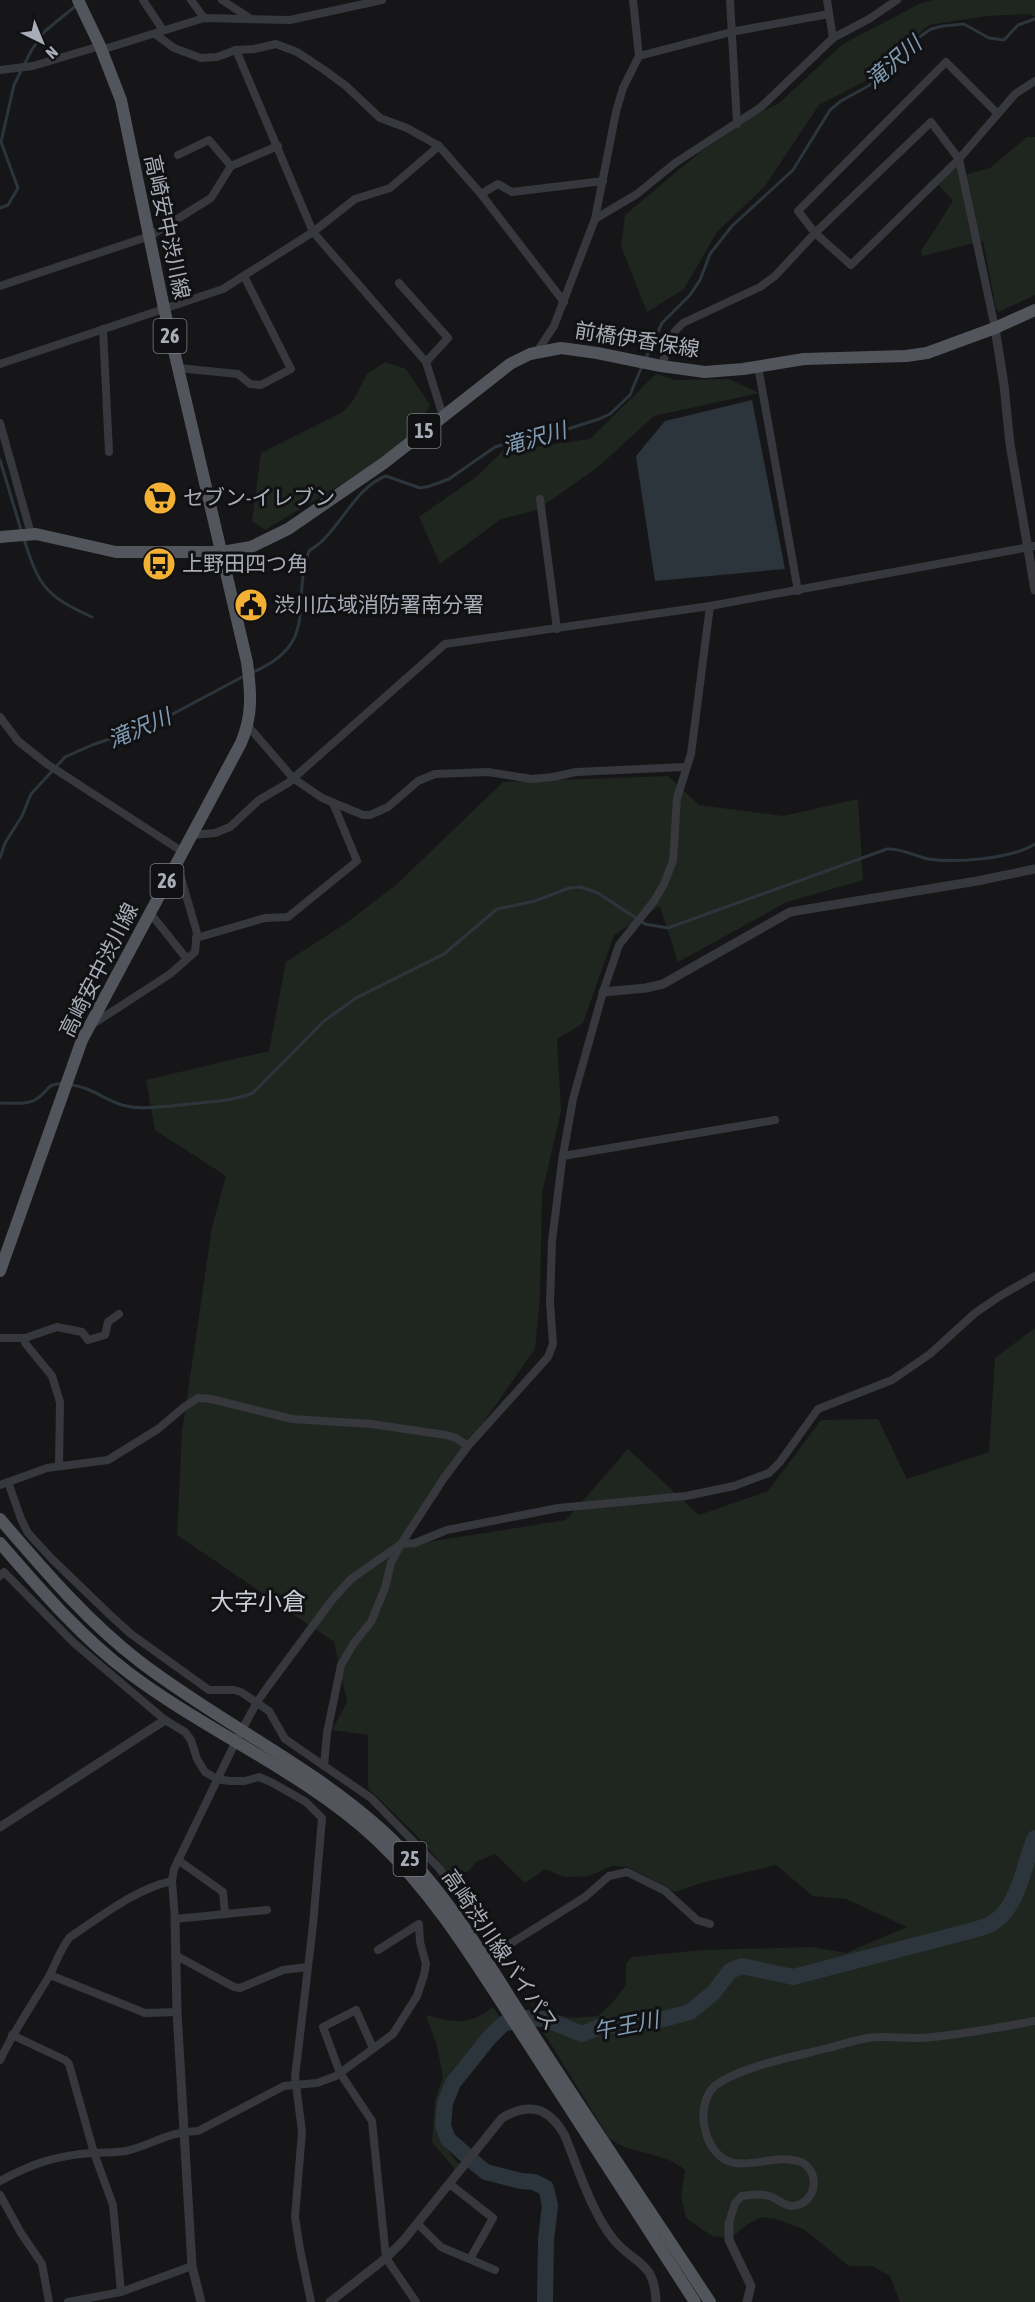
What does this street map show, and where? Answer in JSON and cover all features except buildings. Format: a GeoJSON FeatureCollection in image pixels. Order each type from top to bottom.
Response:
{"type":"FeatureCollection","features":[{"type":"Feature","properties":{"kind":"main road","name":"高崎安中渋川線"},"geometry":{"type":"LineString","coordinates":[[0,1271],[61,1096],[90,1026],[241,743],[248,726],[252,701],[247,662],[164,308],[120,100],[101,48],[78,0]]}},
{"type":"Feature","properties":{"kind":"main road","name":"前橋伊香保線"},"geometry":{"type":"LineString","coordinates":[[0,537],[31,534],[116,552],[222,552],[251,547],[276,536],[384,463],[510,364],[552,348],[568,348],[657,366],[705,372],[804,359],[906,356],[927,353],[995,328],[1035,310]]}},
{"type":"Feature","properties":{"kind":"main road","name":"高崎渋川線バイパス"},"geometry":{"type":"LineString","coordinates":[[0,1519],[42,1568],[120,1646],[193,1700],[238,1737],[330,1801],[375,1838],[420,1884],[477,1964],[695,2302]]}},
{"type":"Feature","properties":{"kind":"main road","name":"高崎渋川線バイパス"},"geometry":{"type":"LineString","coordinates":[[0,1543],[30,1578],[109,1657],[131,1674],[348,1802],[383,1831],[427,1877],[486,1958],[526,2023],[710,2302]]}},
{"type":"Feature","properties":{"kind":"street"},"geometry":{"type":"LineString","coordinates":[[144,0],[159,32],[174,48],[201,58],[217,57],[236,50],[276,44],[297,52],[346,86],[380,118],[407,128],[439,146],[481,194],[564,302]]}},
{"type":"Feature","properties":{"kind":"street"},"geometry":{"type":"LineString","coordinates":[[191,0],[204,18]]}},
{"type":"Feature","properties":{"kind":"street"},"geometry":{"type":"LineString","coordinates":[[222,0],[252,20]]}},
{"type":"Feature","properties":{"kind":"street"},"geometry":{"type":"LineString","coordinates":[[0,70],[33,66],[204,18],[290,20],[382,0]]}},
{"type":"Feature","properties":{"kind":"street"},"geometry":{"type":"LineString","coordinates":[[536,353],[554,326],[595,219],[616,112],[623,88],[639,56],[633,0]]}},
{"type":"Feature","properties":{"kind":"street"},"geometry":{"type":"LineString","coordinates":[[730,0],[730,32],[737,124]]}},
{"type":"Feature","properties":{"kind":"street"},"geometry":{"type":"LineString","coordinates":[[827,0],[833,38]]}},
{"type":"Feature","properties":{"kind":"street"},"geometry":{"type":"LineString","coordinates":[[595,219],[637,194],[706,141],[737,124],[761,107],[833,38],[869,19],[897,0]]}},
{"type":"Feature","properties":{"kind":"street"},"geometry":{"type":"LineString","coordinates":[[639,56],[730,32],[829,14]]}},
{"type":"Feature","properties":{"kind":"street"},"geometry":{"type":"LineString","coordinates":[[236,50],[313,232],[426,362],[443,416]]}},
{"type":"Feature","properties":{"kind":"street"},"geometry":{"type":"LineString","coordinates":[[997,113],[946,62],[798,211],[815,233],[851,265],[959,159],[1015,94],[1035,81]]}},
{"type":"Feature","properties":{"kind":"street"},"geometry":{"type":"LineString","coordinates":[[657,366],[675,331],[683,323],[760,287],[774,276],[815,233],[931,122],[959,159],[995,328],[1031,546],[1035,590]]}},
{"type":"Feature","properties":{"kind":"street"},"geometry":{"type":"LineString","coordinates":[[178,156],[209,140],[231,166]]}},
{"type":"Feature","properties":{"kind":"street"},"geometry":{"type":"LineString","coordinates":[[0,286],[150,236],[211,198],[231,166],[278,146]]}},
{"type":"Feature","properties":{"kind":"street"},"geometry":{"type":"LineString","coordinates":[[0,364],[223,289],[313,232],[356,200],[390,188],[439,146]]}},
{"type":"Feature","properties":{"kind":"street"},"geometry":{"type":"LineString","coordinates":[[481,194],[498,184],[512,192],[603,181]]}},
{"type":"Feature","properties":{"kind":"street"},"geometry":{"type":"LineString","coordinates":[[178,368],[238,374],[250,384],[261,385],[291,369],[244,276]]}},
{"type":"Feature","properties":{"kind":"street"},"geometry":{"type":"LineString","coordinates":[[399,283],[448,338],[426,362]]}},
{"type":"Feature","properties":{"kind":"street"},"geometry":{"type":"LineString","coordinates":[[104,329],[109,452]]}},
{"type":"Feature","properties":{"kind":"street"},"geometry":{"type":"LineString","coordinates":[[758,366],[798,591]]}},
{"type":"Feature","properties":{"kind":"street"},"geometry":{"type":"LineString","coordinates":[[0,423],[31,534]]}},
{"type":"Feature","properties":{"kind":"street"},"geometry":{"type":"LineString","coordinates":[[540,499],[557,629]]}},
{"type":"Feature","properties":{"kind":"street"},"geometry":{"type":"LineString","coordinates":[[192,835],[214,834],[230,827],[259,800],[293,778],[444,644],[710,606],[1031,546]]}},
{"type":"Feature","properties":{"kind":"street"},"geometry":{"type":"LineString","coordinates":[[324,1766],[327,1733],[341,1665],[354,1643],[371,1622],[387,1582],[390,1563],[444,1478],[468,1446],[548,1357],[553,1344],[550,1303],[552,1240],[573,1099],[603,992],[619,945],[654,901],[673,861],[677,798],[691,754],[710,606]]}},
{"type":"Feature","properties":{"kind":"street"},"geometry":{"type":"LineString","coordinates":[[0,717],[18,741],[180,857],[197,933],[195,952],[170,974],[90,1026]]}},
{"type":"Feature","properties":{"kind":"street"},"geometry":{"type":"LineString","coordinates":[[248,726],[293,778],[322,798],[353,812],[370,815],[388,807],[418,782],[435,774],[488,772],[532,779],[576,772],[685,767]]}},
{"type":"Feature","properties":{"kind":"street"},"geometry":{"type":"LineString","coordinates":[[196,938],[265,918],[288,917],[357,861],[333,803]]}},
{"type":"Feature","properties":{"kind":"street"},"geometry":{"type":"LineString","coordinates":[[603,992],[663,984],[790,912],[1035,869]]}},
{"type":"Feature","properties":{"kind":"street"},"geometry":{"type":"LineString","coordinates":[[150,914],[187,958]]}},
{"type":"Feature","properties":{"kind":"street"},"geometry":{"type":"LineString","coordinates":[[563,1156],[775,1120]]}},
{"type":"Feature","properties":{"kind":"street"},"geometry":{"type":"LineString","coordinates":[[201,2302],[192,2266],[177,2012],[172,1881],[178,1860],[257,1702],[332,1600],[351,1579],[401,1544],[415,1543],[447,1530],[558,1508],[686,1496],[734,1486],[770,1473],[818,1409],[892,1380],[930,1354],[975,1313],[1035,1276]]}},
{"type":"Feature","properties":{"kind":"street"},"geometry":{"type":"LineString","coordinates":[[0,1338],[25,1338],[57,1327],[82,1332],[88,1340],[105,1335],[108,1322],[119,1314]]}},
{"type":"Feature","properties":{"kind":"street"},"geometry":{"type":"LineString","coordinates":[[25,1338],[25,1344],[52,1376],[60,1402],[59,1466]]}},
{"type":"Feature","properties":{"kind":"street"},"geometry":{"type":"LineString","coordinates":[[468,1446],[446,1435],[371,1424],[292,1419],[223,1401],[198,1398],[119,1455],[97,1463],[59,1466],[4,1484],[21,1519],[39,1546],[130,1634],[210,1690],[234,1690],[257,1702],[275,1718],[285,1739],[371,1798],[423,1848],[453,1885],[497,1952],[585,1897],[609,1876],[627,1872],[665,1891],[697,1920],[710,1924]]}},
{"type":"Feature","properties":{"kind":"street"},"geometry":{"type":"LineString","coordinates":[[0,1576],[4,1572],[74,1643],[165,1720],[185,1732],[191,1740],[201,1767],[217,1779],[239,1781],[259,1777],[306,1802],[322,1818],[313,1925],[295,2084],[302,2132],[295,2217],[311,2302]]}},
{"type":"Feature","properties":{"kind":"street"},"geometry":{"type":"LineString","coordinates":[[0,1827],[165,1720]]}},
{"type":"Feature","properties":{"kind":"street"},"geometry":{"type":"LineString","coordinates":[[178,1860],[223,1892],[225,1914]]}},
{"type":"Feature","properties":{"kind":"street"},"geometry":{"type":"LineString","coordinates":[[0,2060],[12,2035],[50,1975],[63,1945],[70,1937],[132,1897],[158,1884],[172,1881]]}},
{"type":"Feature","properties":{"kind":"street"},"geometry":{"type":"LineString","coordinates":[[175,1919],[267,1910]]}},
{"type":"Feature","properties":{"kind":"street"},"geometry":{"type":"LineString","coordinates":[[0,2181],[30,2165],[61,2157],[128,2151],[168,2134],[198,2131],[284,2086],[317,2083],[340,2073],[393,2034],[422,1985],[426,1964],[420,1942],[419,1924],[378,1950]]}},
{"type":"Feature","properties":{"kind":"street"},"geometry":{"type":"LineString","coordinates":[[175,1955],[234,1987],[240,1988],[284,1970],[307,1966]]}},
{"type":"Feature","properties":{"kind":"street"},"geometry":{"type":"LineString","coordinates":[[50,1975],[145,2013],[177,2012]]}},
{"type":"Feature","properties":{"kind":"street"},"geometry":{"type":"LineString","coordinates":[[373,2048],[356,2010],[323,2027],[340,2073],[372,2121],[386,2258],[416,2302]]}},
{"type":"Feature","properties":{"kind":"street"},"geometry":{"type":"LineString","coordinates":[[747,2302],[751,2286],[729,2240],[729,2223],[735,2203],[742,2196],[760,2194],[770,2196],[786,2205],[798,2205],[805,2202],[812,2192],[815,2178],[813,2171],[806,2164],[796,2160],[733,2163],[720,2155],[710,2144],[702,2111],[707,2096],[716,2085],[736,2074],[758,2067],[868,2038],[928,2038],[1035,2021]]}},
{"type":"Feature","properties":{"kind":"street"},"geometry":{"type":"LineString","coordinates":[[12,2035],[69,2064],[94,2153],[112,2205],[121,2292]]}},
{"type":"Feature","properties":{"kind":"street"},"geometry":{"type":"LineString","coordinates":[[330,2302],[386,2258],[419,2224],[495,2126],[508,2115],[525,2109],[547,2113],[557,2122],[600,2221],[614,2241],[645,2266],[650,2273],[655,2288],[656,2302]]}},
{"type":"Feature","properties":{"kind":"street"},"geometry":{"type":"LineString","coordinates":[[450,2185],[493,2218],[470,2259]]}},
{"type":"Feature","properties":{"kind":"street"},"geometry":{"type":"LineString","coordinates":[[0,2195],[21,2233],[42,2264],[50,2302]]}},
{"type":"Feature","properties":{"kind":"street"},"geometry":{"type":"LineString","coordinates":[[419,2224],[441,2247],[495,2270]]}},
{"type":"Feature","properties":{"kind":"street"},"geometry":{"type":"LineString","coordinates":[[68,2302],[121,2292],[192,2266]]}},
{"type":"Feature","properties":{"kind":"shaded area"},"geometry":{"type":"Polygon","coordinates":[[[934,0],[1035,0],[1035,17],[1029,14],[987,16],[929,25],[867,80],[819,105],[765,186],[717,232],[684,289],[647,312],[621,246],[625,215],[699,153],[756,114],[778,104],[843,44],[921,3],[934,0]]]}},
{"type":"Feature","properties":{"kind":"shaded area"},"geometry":{"type":"Polygon","coordinates":[[[1027,137],[1035,137],[1035,295],[999,312],[996,309],[983,241],[922,256],[921,251],[953,201],[938,184],[957,166],[961,176],[990,168],[1027,137]]]}},
{"type":"Feature","properties":{"kind":"shaded area"},"geometry":{"type":"Polygon","coordinates":[[[385,362],[406,369],[430,405],[406,446],[265,530],[252,521],[261,453],[343,412],[354,399],[367,374],[385,362]]]}},
{"type":"Feature","properties":{"kind":"shaded area"},"geometry":{"type":"Polygon","coordinates":[[[656,374],[675,380],[729,379],[759,393],[654,416],[598,467],[537,510],[501,519],[440,564],[419,517],[476,477],[503,451],[590,439],[656,374]]]}},
{"type":"Feature","properties":{"kind":"shaded area"},"geometry":{"type":"Polygon","coordinates":[[[752,400],[785,569],[655,581],[636,456],[665,421],[752,400]]]}},
{"type":"Feature","properties":{"kind":"shaded area"},"geometry":{"type":"Polygon","coordinates":[[[668,776],[699,805],[783,816],[858,799],[863,880],[787,902],[678,962],[660,906],[614,935],[583,1023],[557,1039],[561,1111],[542,1194],[540,1298],[535,1349],[396,1547],[566,1520],[628,1449],[699,1515],[768,1491],[821,1420],[878,1419],[907,1479],[989,1452],[995,1358],[1035,1328],[1035,2302],[900,2302],[890,2276],[872,2266],[849,2266],[805,2230],[776,2219],[761,2217],[731,2238],[712,2236],[686,2218],[681,2196],[685,2170],[668,2160],[628,2148],[609,2138],[539,2025],[531,2002],[544,2013],[573,2018],[598,2016],[626,1985],[626,1963],[632,1957],[702,1950],[813,1947],[846,1953],[907,1927],[846,1899],[813,1896],[776,1865],[701,1883],[675,1892],[627,1867],[612,1866],[589,1876],[564,1877],[545,1869],[525,1883],[495,1854],[476,1862],[469,1871],[451,1876],[421,1840],[368,1788],[368,1735],[332,1730],[347,1702],[334,1642],[177,1535],[182,1432],[212,1227],[226,1176],[155,1130],[146,1080],[269,1051],[286,962],[346,923],[396,885],[503,782],[668,776]]]}},
{"type":"Feature","properties":{"kind":"shaded area"},"geometry":{"type":"Polygon","coordinates":[[[493,2007],[503,2022],[473,2052],[459,2070],[448,2089],[442,2108],[441,2128],[446,2147],[460,2165],[456,2171],[432,2142],[435,2101],[443,2077],[437,2046],[426,2015],[461,2021],[476,2017],[493,2007]]]}},
{"type":"Feature","properties":{"kind":"waterway"},"geometry":{"type":"LineString","coordinates":[[0,208],[8,205],[18,188],[1,142],[14,85],[31,51],[45,31],[78,4]]}},
{"type":"Feature","properties":{"kind":"waterway","name":"滝沢川"},"geometry":{"type":"LineString","coordinates":[[645,360],[662,323],[690,295],[700,280],[710,254],[732,226],[793,170],[830,110],[841,101],[870,85],[908,45],[931,29],[964,24],[989,38],[1004,40],[1018,25],[1035,19]]}},
{"type":"Feature","properties":{"kind":"waterway","name":"滝沢川"},"geometry":{"type":"LineString","coordinates":[[253,672],[274,661],[288,648],[296,635],[304,570],[309,551],[322,541],[368,487],[386,476],[420,488],[430,486],[449,479],[495,447],[549,435],[599,419],[610,414],[630,395],[642,366]]}},
{"type":"Feature","properties":{"kind":"waterway"},"geometry":{"type":"LineString","coordinates":[[0,460],[22,533]]}},
{"type":"Feature","properties":{"kind":"waterway"},"geometry":{"type":"LineString","coordinates":[[24,539],[34,568],[46,588],[64,603],[92,617]]}},
{"type":"Feature","properties":{"kind":"waterway","name":"滝沢川"},"geometry":{"type":"LineString","coordinates":[[0,858],[5,843],[22,816],[31,794],[65,757],[92,745],[154,724],[244,676]]}},
{"type":"Feature","properties":{"kind":"waterway"},"geometry":{"type":"LineString","coordinates":[[71,1085],[85,1088],[122,1105],[141,1108],[223,1100],[253,1093],[324,1021],[356,998],[444,954],[497,909],[535,901],[569,888],[580,887],[598,893],[645,924],[668,928],[887,849],[903,851],[928,859],[968,860],[1012,853],[1035,844]]}},
{"type":"Feature","properties":{"kind":"waterway"},"geometry":{"type":"LineString","coordinates":[[0,1103],[31,1102],[50,1086],[64,1084]]}},
{"type":"Feature","properties":{"kind":"waterway","name":"午王川"},"geometry":{"type":"LineString","coordinates":[[545,2302],[546,2240],[550,2205],[546,2188],[534,2182],[486,2172],[448,2139],[443,2126],[445,2103],[453,2083],[503,2024],[524,2018],[545,2019],[582,2034],[604,2025],[625,2026],[656,2021],[690,2012],[714,1992],[730,1971],[742,1966],[793,1977],[985,1927],[1001,1917],[1015,1896],[1035,1838]]}},
{"type":"Feature","properties":{"kind":"place","name":"セブン-イレブン"},"geometry":{"type":"Point","coordinates":[160,498]}},
{"type":"Feature","properties":{"kind":"place","name":"上野田四つ角"},"geometry":{"type":"Point","coordinates":[159,564]}},
{"type":"Feature","properties":{"kind":"place","name":"渋川広域消防署南分署"},"geometry":{"type":"Point","coordinates":[251,605]}},
{"type":"Feature","properties":{"kind":"district","name":"大字小倉"},"geometry":{"type":"Point","coordinates":[258,1602]}}]}
